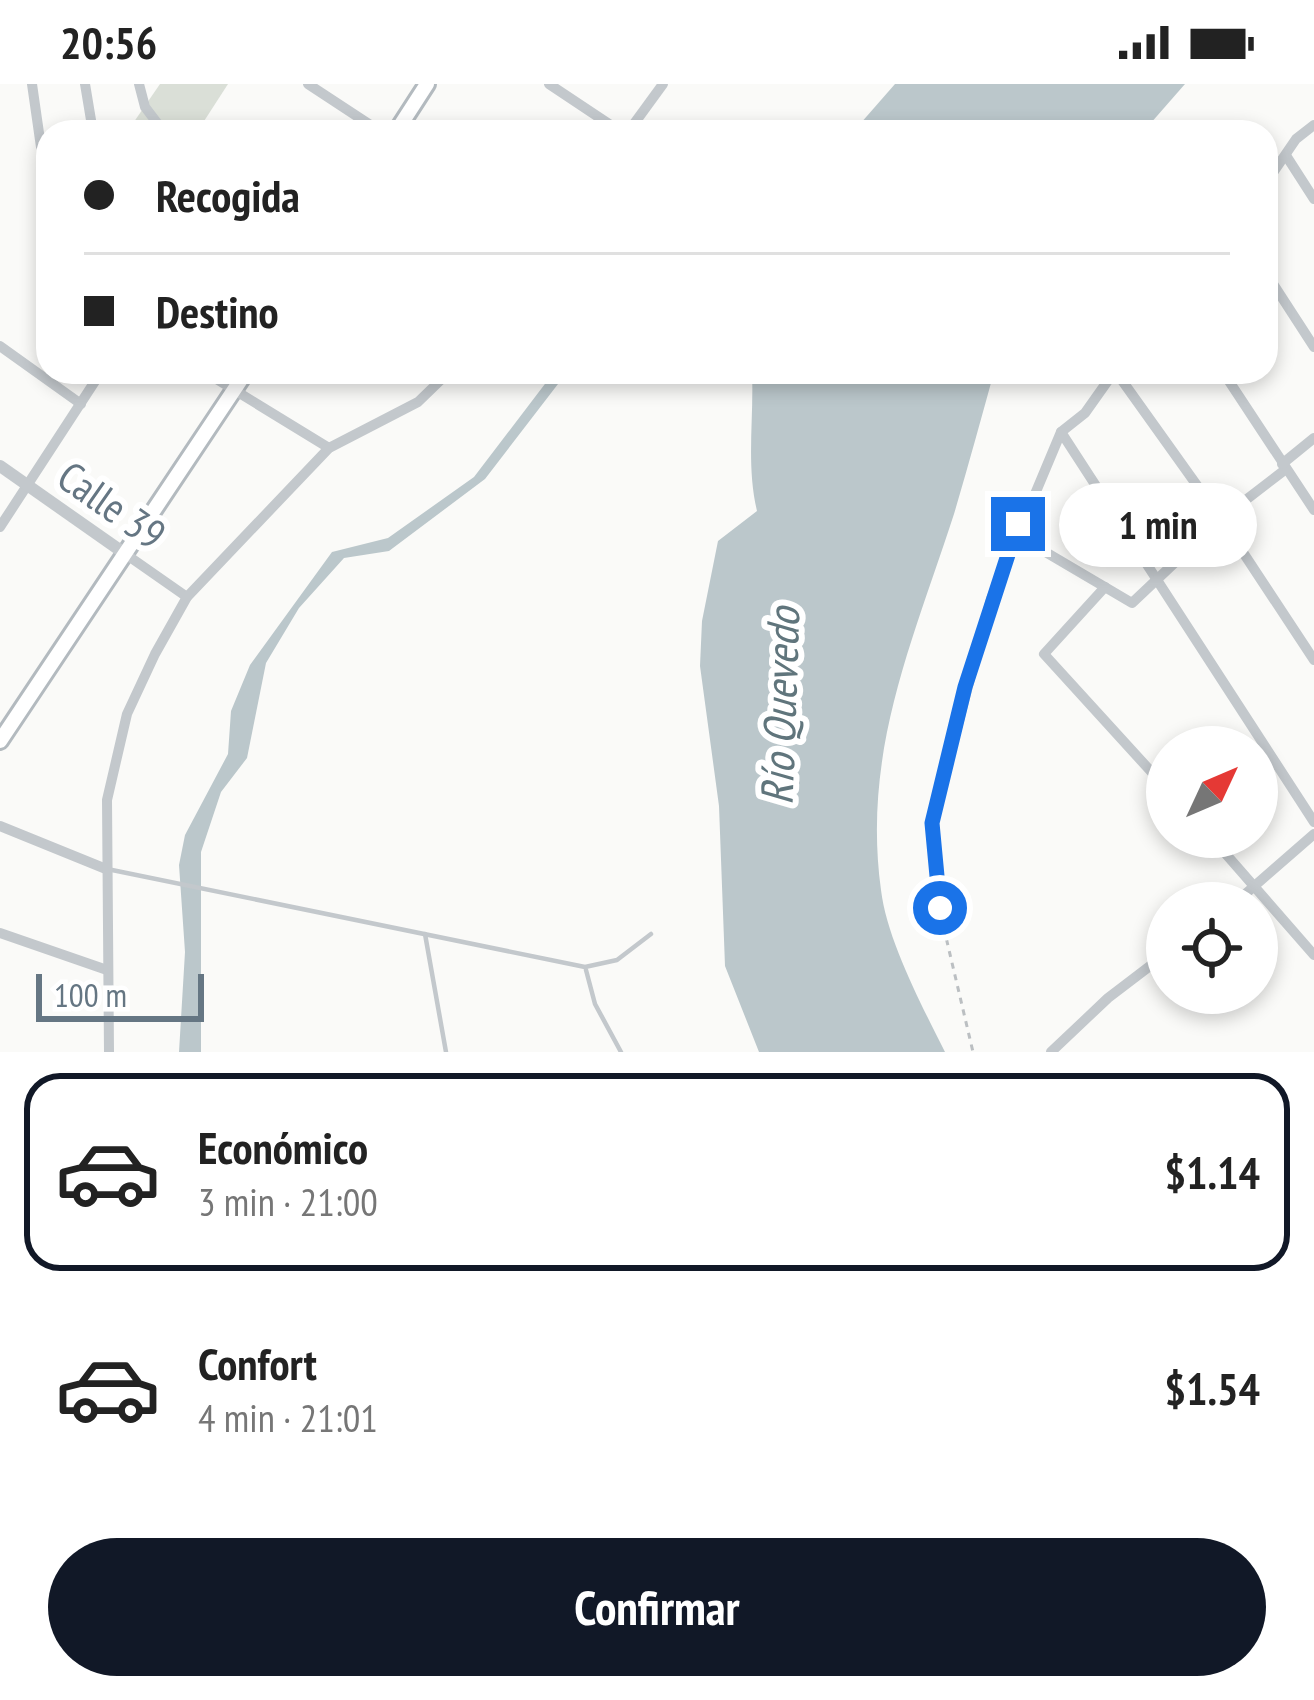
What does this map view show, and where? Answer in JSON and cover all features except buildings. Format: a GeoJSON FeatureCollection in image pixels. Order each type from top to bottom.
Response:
{"type":"FeatureCollection","features":[{"type":"Feature","properties":{"kind":"main road"},"geometry":{"type":"LineString","coordinates":[[405,120],[428,84]]}},
{"type":"Feature","properties":{"kind":"main road"},"geometry":{"type":"LineString","coordinates":[[0,741],[239,384]]}},
{"type":"Feature","properties":{"kind":"street"},"geometry":{"type":"LineString","coordinates":[[32,84],[37,120]]}},
{"type":"Feature","properties":{"kind":"street"},"geometry":{"type":"LineString","coordinates":[[85,84],[91,120]]}},
{"type":"Feature","properties":{"kind":"street"},"geometry":{"type":"LineString","coordinates":[[139,84],[145,107],[155,120]]}},
{"type":"Feature","properties":{"kind":"street"},"geometry":{"type":"LineString","coordinates":[[308,84],[364,120]]}},
{"type":"Feature","properties":{"kind":"street"},"geometry":{"type":"LineString","coordinates":[[549,84],[606,120]]}},
{"type":"Feature","properties":{"kind":"street"},"geometry":{"type":"LineString","coordinates":[[634,120],[663,84]]}},
{"type":"Feature","properties":{"kind":"street"},"geometry":{"type":"LineString","coordinates":[[1278,168],[1296,139],[1314,125]]}},
{"type":"Feature","properties":{"kind":"street"},"geometry":{"type":"LineString","coordinates":[[1287,158],[1314,199]]}},
{"type":"Feature","properties":{"kind":"street"},"geometry":{"type":"LineString","coordinates":[[1278,292],[1314,347]]}},
{"type":"Feature","properties":{"kind":"street"},"geometry":{"type":"LineString","coordinates":[[0,346],[36,372]]}},
{"type":"Feature","properties":{"kind":"street"},"geometry":{"type":"LineString","coordinates":[[53,384],[81,404]]}},
{"type":"Feature","properties":{"kind":"street"},"geometry":{"type":"LineString","coordinates":[[0,526],[94,384]]}},
{"type":"Feature","properties":{"kind":"street"},"geometry":{"type":"LineString","coordinates":[[223,384],[328,448]]}},
{"type":"Feature","properties":{"kind":"street"},"geometry":{"type":"LineString","coordinates":[[110,1052],[107,800],[122,733],[154,654],[188,597],[328,448],[418,402],[437,384]]}},
{"type":"Feature","properties":{"kind":"street"},"geometry":{"type":"LineString","coordinates":[[940,908],[932,823],[960,704],[1015,534],[1061,432],[1084,413],[1106,384]]}},
{"type":"Feature","properties":{"kind":"street"},"geometry":{"type":"LineString","coordinates":[[1124,384],[1314,660]]}},
{"type":"Feature","properties":{"kind":"street"},"geometry":{"type":"LineString","coordinates":[[1231,384],[1314,510]]}},
{"type":"Feature","properties":{"kind":"street"},"geometry":{"type":"LineString","coordinates":[[1061,432],[1314,822]]}},
{"type":"Feature","properties":{"kind":"street"},"geometry":{"type":"LineString","coordinates":[[1015,534],[1132,603],[1314,438]]}},
{"type":"Feature","properties":{"kind":"street","name":"Calle 39"},"geometry":{"type":"LineString","coordinates":[[0,466],[188,597]]}},
{"type":"Feature","properties":{"kind":"street"},"geometry":{"type":"LineString","coordinates":[[1105,587],[1044,654],[1146,766]]}},
{"type":"Feature","properties":{"kind":"street"},"geometry":{"type":"LineString","coordinates":[[0,826],[106,869]]}},
{"type":"Feature","properties":{"kind":"street"},"geometry":{"type":"LineString","coordinates":[[1258,882],[1314,834]]}},
{"type":"Feature","properties":{"kind":"street"},"geometry":{"type":"LineString","coordinates":[[1230,858],[1252,882]]}},
{"type":"Feature","properties":{"kind":"street"},"geometry":{"type":"LineString","coordinates":[[1278,912],[1314,955]]}},
{"type":"Feature","properties":{"kind":"street"},"geometry":{"type":"LineString","coordinates":[[0,933],[107,970]]}},
{"type":"Feature","properties":{"kind":"street"},"geometry":{"type":"LineString","coordinates":[[1051,1052],[1146,969]]}},
{"type":"Feature","properties":{"kind":"lane"},"geometry":{"type":"LineString","coordinates":[[106,869],[585,967],[616,960],[651,934]]}},
{"type":"Feature","properties":{"kind":"lane"},"geometry":{"type":"LineString","coordinates":[[425,934],[446,1052]]}},
{"type":"Feature","properties":{"kind":"lane"},"geometry":{"type":"LineString","coordinates":[[585,967],[595,1004],[621,1052]]}},
{"type":"Feature","properties":{"kind":"path"},"geometry":{"type":"LineString","coordinates":[[940,908],[973,1052]]}},
{"type":"Feature","properties":{"kind":"shaded area"},"geometry":{"type":"Polygon","coordinates":[[[160,84],[228,84],[205,120],[135,120],[160,84]]]}},
{"type":"Feature","properties":{"kind":"water"},"geometry":{"type":"Polygon","coordinates":[[[895,84],[1185,84],[1154,120],[864,120],[895,84]]]}},
{"type":"Feature","properties":{"kind":"water"},"geometry":{"type":"Polygon","coordinates":[[[545,384],[558,384],[485,479],[389,551],[344,558],[299,608],[266,663],[247,758],[221,792],[201,852],[201,1052],[179,1052],[185,952],[179,865],[185,835],[228,754],[231,711],[250,665],[332,552],[388,538],[474,477],[545,384]]]}},
{"type":"Feature","properties":{"kind":"water","name":"Río Quevedo"},"geometry":{"type":"Polygon","coordinates":[[[752,384],[991,384],[895,698],[879,790],[881,890],[890,930],[945,1052],[759,1052],[725,966],[719,806],[700,666],[702,621],[718,541],[757,511],[751,459],[752,384]]]}},
{"type":"Feature","properties":{"kind":"route"},"geometry":{"type":"LineString","coordinates":[[940,908],[932,823],[965,687],[1018,524]]}}]}
